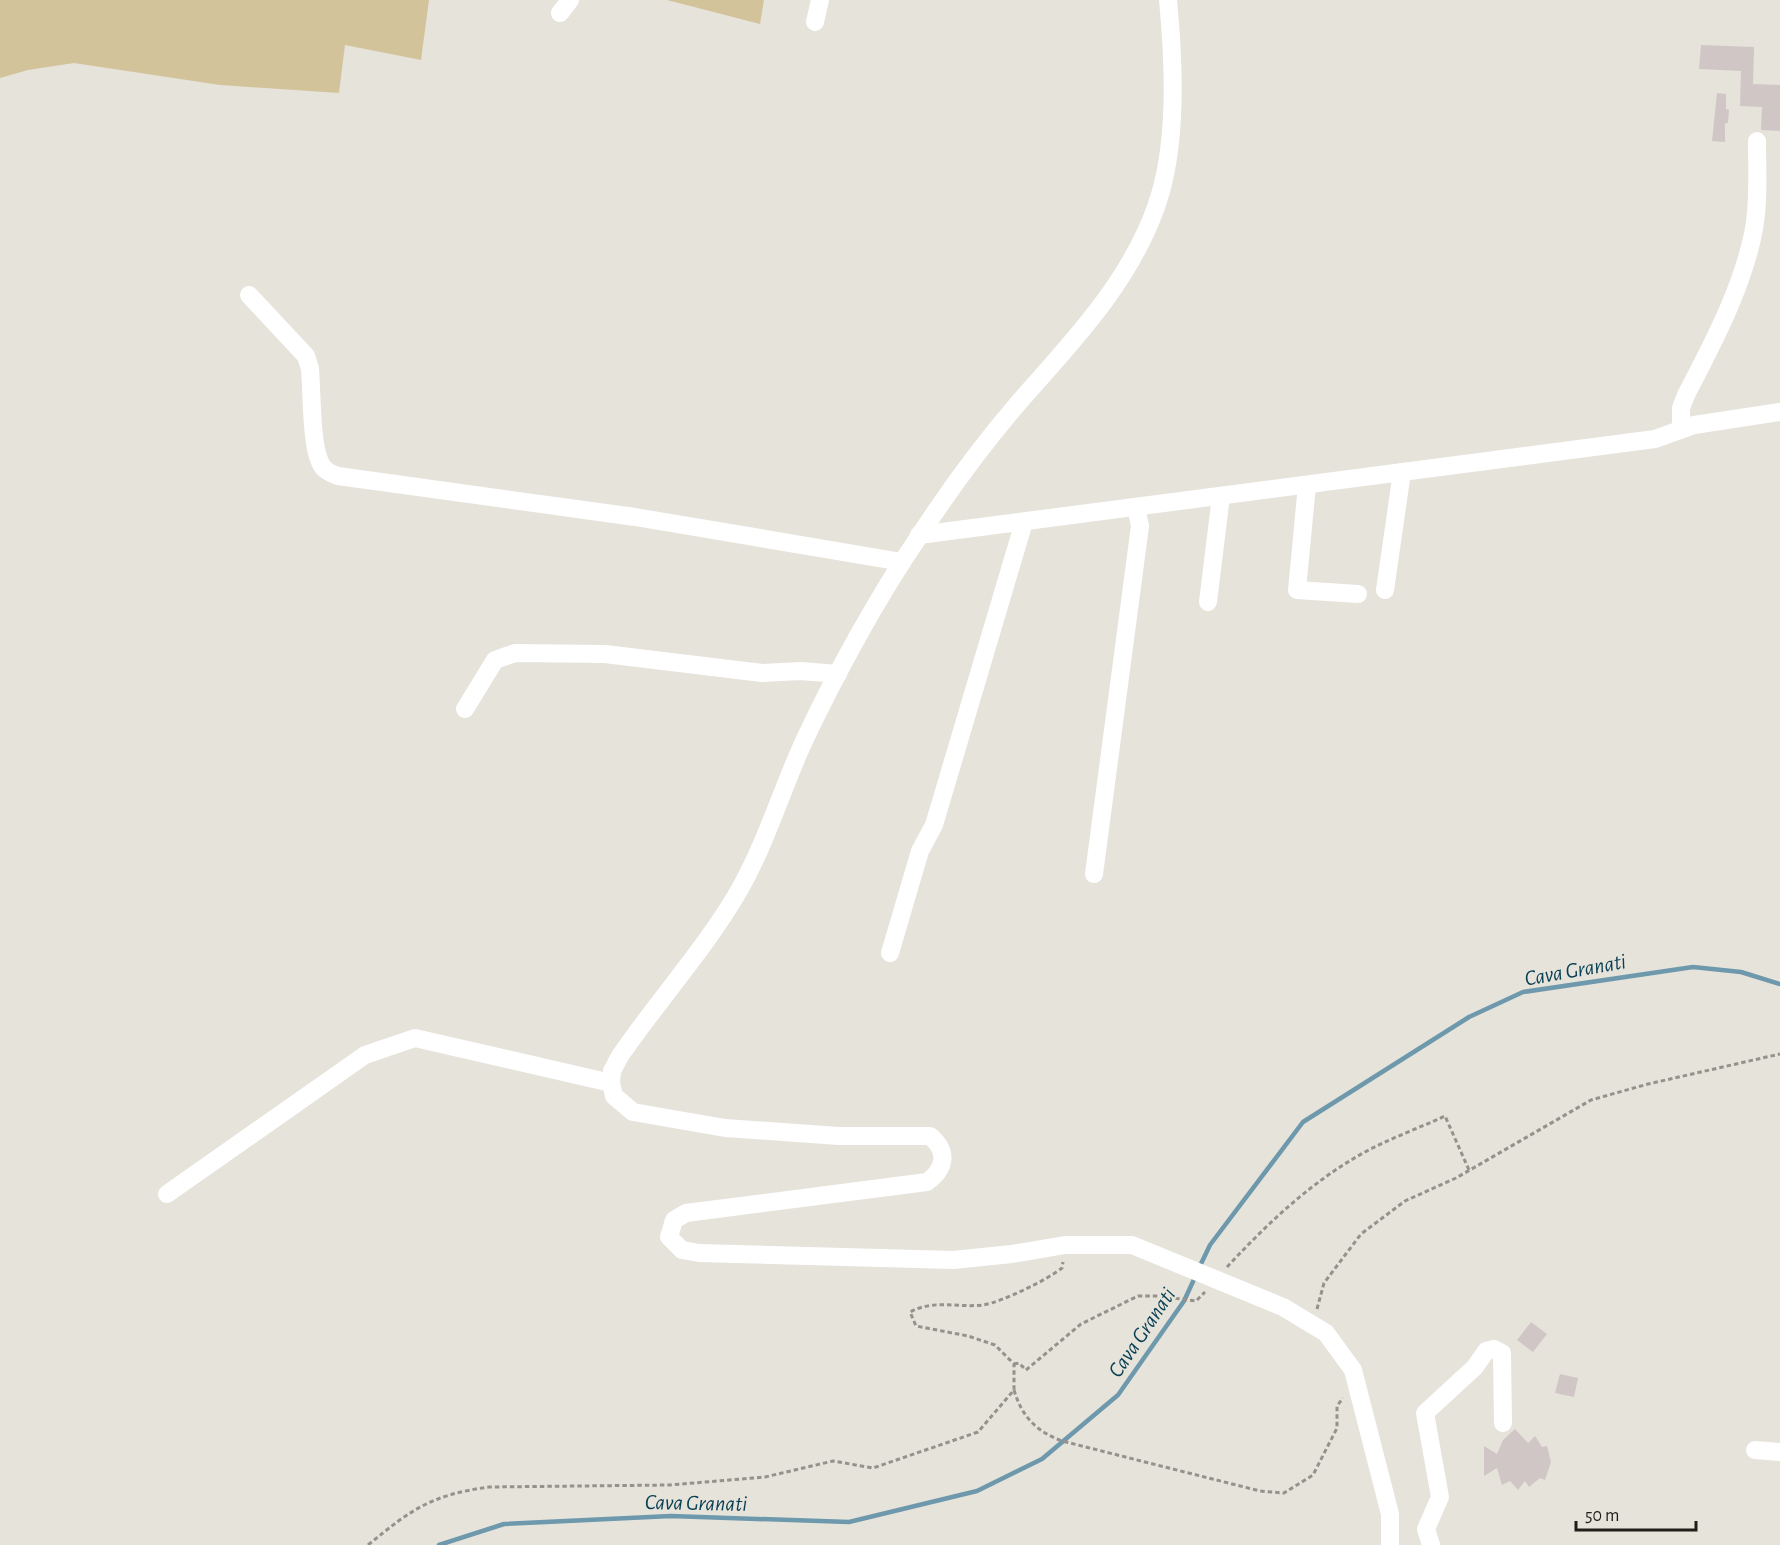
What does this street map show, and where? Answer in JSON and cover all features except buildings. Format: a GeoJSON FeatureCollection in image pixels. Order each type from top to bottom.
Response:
{"type":"FeatureCollection","features":[{"type":"Feature","properties":{"kind":"street"},"geometry":{"type":"LineString","coordinates":[[815,22],[820,0]]}},
{"type":"Feature","properties":{"kind":"street"},"geometry":{"type":"LineString","coordinates":[[1168,0],[1172,93],[1167,156],[1157,205],[1136,254],[1095,315],[974,458],[919,535],[838,674],[804,741],[758,853],[741,887],[717,927],[620,1056],[611,1083],[614,1096],[633,1112],[725,1128],[839,1136],[930,1136],[939,1143],[943,1152],[943,1165],[938,1174],[927,1182],[686,1213],[674,1220],[669,1237],[682,1250],[699,1253],[953,1260],[1012,1254],[1065,1245],[1132,1245],[1283,1307],[1312,1322],[1336,1344],[1353,1370],[1390,1514],[1390,1545]]}},
{"type":"Feature","properties":{"kind":"street"},"geometry":{"type":"LineString","coordinates":[[1681,428],[1682,408],[1686,395],[1726,314],[1749,249],[1757,201],[1757,141]]}},
{"type":"Feature","properties":{"kind":"street"},"geometry":{"type":"LineString","coordinates":[[249,296],[306,356],[310,369],[316,449],[320,463],[326,471],[338,477],[635,517],[902,562]]}},
{"type":"Feature","properties":{"kind":"street"},"geometry":{"type":"LineString","coordinates":[[919,535],[1655,439],[1681,428],[1780,412]]}},
{"type":"Feature","properties":{"kind":"street"},"geometry":{"type":"LineString","coordinates":[[1385,590],[1402,472]]}},
{"type":"Feature","properties":{"kind":"street"},"geometry":{"type":"LineString","coordinates":[[1307,484],[1297,590],[1358,594]]}},
{"type":"Feature","properties":{"kind":"street"},"geometry":{"type":"LineString","coordinates":[[1208,602],[1221,496]]}},
{"type":"Feature","properties":{"kind":"street"},"geometry":{"type":"LineString","coordinates":[[1094,874],[1140,526],[1136,507]]}},
{"type":"Feature","properties":{"kind":"street"},"geometry":{"type":"LineString","coordinates":[[890,953],[920,851],[934,825],[1024,522]]}},
{"type":"Feature","properties":{"kind":"street"},"geometry":{"type":"LineString","coordinates":[[465,709],[495,660],[515,653],[605,654],[762,674],[801,671],[838,674]]}},
{"type":"Feature","properties":{"kind":"street"},"geometry":{"type":"LineString","coordinates":[[167,1194],[365,1056],[415,1038],[611,1083]]}},
{"type":"Feature","properties":{"kind":"street"},"geometry":{"type":"LineString","coordinates":[[1431,1545],[1426,1528],[1440,1497],[1425,1413],[1475,1367],[1486,1352],[1494,1349],[1502,1353],[1503,1423]]}},
{"type":"Feature","properties":{"kind":"street"},"geometry":{"type":"LineString","coordinates":[[1755,1450],[1780,1452]]}},
{"type":"Feature","properties":{"kind":"path"},"geometry":{"type":"LineString","coordinates":[[1312,1322],[1322,1298],[1324,1283],[1361,1234],[1405,1201],[1469,1170],[1591,1100],[1648,1084],[1780,1054]]}},
{"type":"Feature","properties":{"kind":"path"},"geometry":{"type":"LineString","coordinates":[[1225,1270],[1254,1238],[1310,1188],[1365,1152],[1445,1116],[1469,1170]]}},
{"type":"Feature","properties":{"kind":"path"},"geometry":{"type":"LineString","coordinates":[[1065,1245],[1062,1268],[1048,1279],[983,1305],[924,1304],[910,1312],[916,1326],[968,1336],[995,1345],[1014,1364],[1014,1390],[1020,1409],[1042,1433],[1062,1441],[1260,1491],[1284,1493],[1314,1474],[1337,1428],[1337,1406],[1344,1397],[1358,1388]]}},
{"type":"Feature","properties":{"kind":"path"},"geometry":{"type":"LineString","coordinates":[[1014,1364],[1019,1363],[1026,1370],[1082,1324],[1138,1296],[1158,1296],[1196,1302],[1210,1286]]}},
{"type":"Feature","properties":{"kind":"path"},"geometry":{"type":"LineString","coordinates":[[368,1545],[410,1510],[468,1490],[489,1487],[670,1485],[765,1477],[832,1461],[873,1468],[978,1432],[1014,1390]]}},
{"type":"Feature","properties":{"kind":"shaded area"},"geometry":{"type":"Polygon","coordinates":[[[0,0],[429,0],[421,60],[345,45],[339,93],[220,85],[74,63],[28,70],[0,78],[0,0]]]}},
{"type":"Feature","properties":{"kind":"shaded area"},"geometry":{"type":"Polygon","coordinates":[[[667,0],[764,0],[760,24],[667,0]]]}},
{"type":"Feature","properties":{"kind":"waterway","name":"Cava Granati"},"geometry":{"type":"LineString","coordinates":[[1199,1268],[1210,1245],[1303,1122],[1469,1017],[1523,992],[1693,967],[1741,972],[1780,984]]}},
{"type":"Feature","properties":{"kind":"waterway","name":"Cava Granati"},"geometry":{"type":"LineString","coordinates":[[439,1545],[504,1524],[671,1516],[849,1522],[977,1491],[1042,1459],[1118,1395],[1184,1301],[1196,1275]]}}]}
